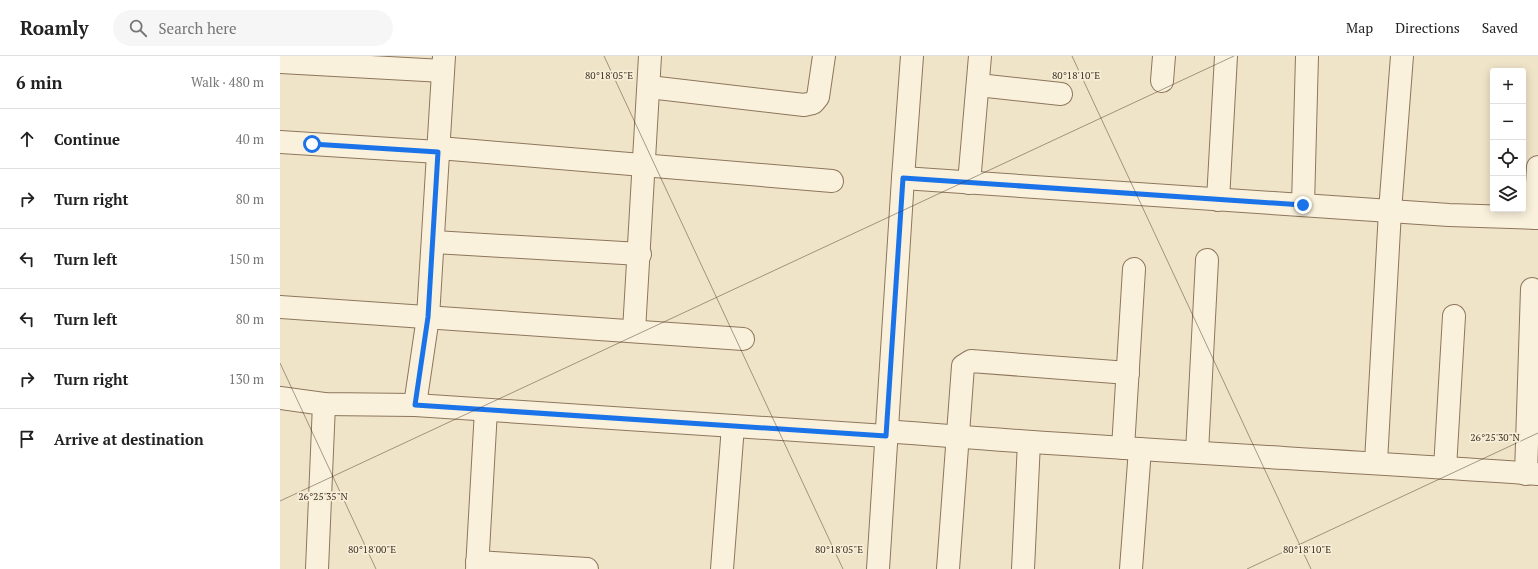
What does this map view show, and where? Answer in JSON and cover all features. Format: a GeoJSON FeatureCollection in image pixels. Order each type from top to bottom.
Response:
{"type":"FeatureCollection","features":[{"type":"Feature","properties":{"kind":"street"},"geometry":{"type":"LineString","coordinates":[[634,331],[640,254],[650,56]]}},
{"type":"Feature","properties":{"kind":"street"},"geometry":{"type":"LineString","coordinates":[[648,87],[804,105],[813,102],[818,97],[824,56]]}},
{"type":"Feature","properties":{"kind":"street"},"geometry":{"type":"LineString","coordinates":[[878,569],[912,56]]}},
{"type":"Feature","properties":{"kind":"street"},"geometry":{"type":"LineString","coordinates":[[969,183],[980,56]]}},
{"type":"Feature","properties":{"kind":"street"},"geometry":{"type":"LineString","coordinates":[[1162,81],[1164,56]]}},
{"type":"Feature","properties":{"kind":"street"},"geometry":{"type":"LineString","coordinates":[[1218,200],[1226,56]]}},
{"type":"Feature","properties":{"kind":"street"},"geometry":{"type":"LineString","coordinates":[[1303,205],[1306,56]]}},
{"type":"Feature","properties":{"kind":"street"},"geometry":{"type":"LineString","coordinates":[[1376,462],[1390,211],[1402,56]]}},
{"type":"Feature","properties":{"kind":"street"},"geometry":{"type":"LineString","coordinates":[[280,62],[443,64],[434,242],[428,317],[415,405]]}},
{"type":"Feature","properties":{"kind":"street"},"geometry":{"type":"LineString","coordinates":[[978,85],[1061,94]]}},
{"type":"Feature","properties":{"kind":"street"},"geometry":{"type":"LineString","coordinates":[[280,142],[438,150],[645,164],[832,181]]}},
{"type":"Feature","properties":{"kind":"street"},"geometry":{"type":"LineString","coordinates":[[903,178],[1390,211],[1536,218],[1538,167]]}},
{"type":"Feature","properties":{"kind":"street"},"geometry":{"type":"LineString","coordinates":[[434,242],[640,254]]}},
{"type":"Feature","properties":{"kind":"street"},"geometry":{"type":"LineString","coordinates":[[1197,452],[1207,260]]}},
{"type":"Feature","properties":{"kind":"street"},"geometry":{"type":"LineString","coordinates":[[1131,569],[1131,448],[1128,372],[1134,268]]}},
{"type":"Feature","properties":{"kind":"street"},"geometry":{"type":"LineString","coordinates":[[280,398],[324,404],[415,405],[733,426],[958,436],[1029,442],[1376,462],[1532,474],[1532,289]]}},
{"type":"Feature","properties":{"kind":"street"},"geometry":{"type":"LineString","coordinates":[[280,307],[743,339]]}},
{"type":"Feature","properties":{"kind":"street"},"geometry":{"type":"LineString","coordinates":[[1445,468],[1454,316]]}},
{"type":"Feature","properties":{"kind":"street"},"geometry":{"type":"LineString","coordinates":[[948,569],[963,366],[972,361],[1128,372]]}},
{"type":"Feature","properties":{"kind":"street"},"geometry":{"type":"LineString","coordinates":[[317,569],[324,404]]}},
{"type":"Feature","properties":{"kind":"street"},"geometry":{"type":"LineString","coordinates":[[486,410],[477,565],[587,569]]}},
{"type":"Feature","properties":{"kind":"street"},"geometry":{"type":"LineString","coordinates":[[722,569],[733,426]]}},
{"type":"Feature","properties":{"kind":"street"},"geometry":{"type":"LineString","coordinates":[[1023,569],[1029,442]]}},
{"type":"Feature","properties":{"kind":"route"},"geometry":{"type":"LineString","coordinates":[[312,144],[438,152],[434,242],[428,317],[415,405],[886,436],[903,178],[1303,205]]}}]}
